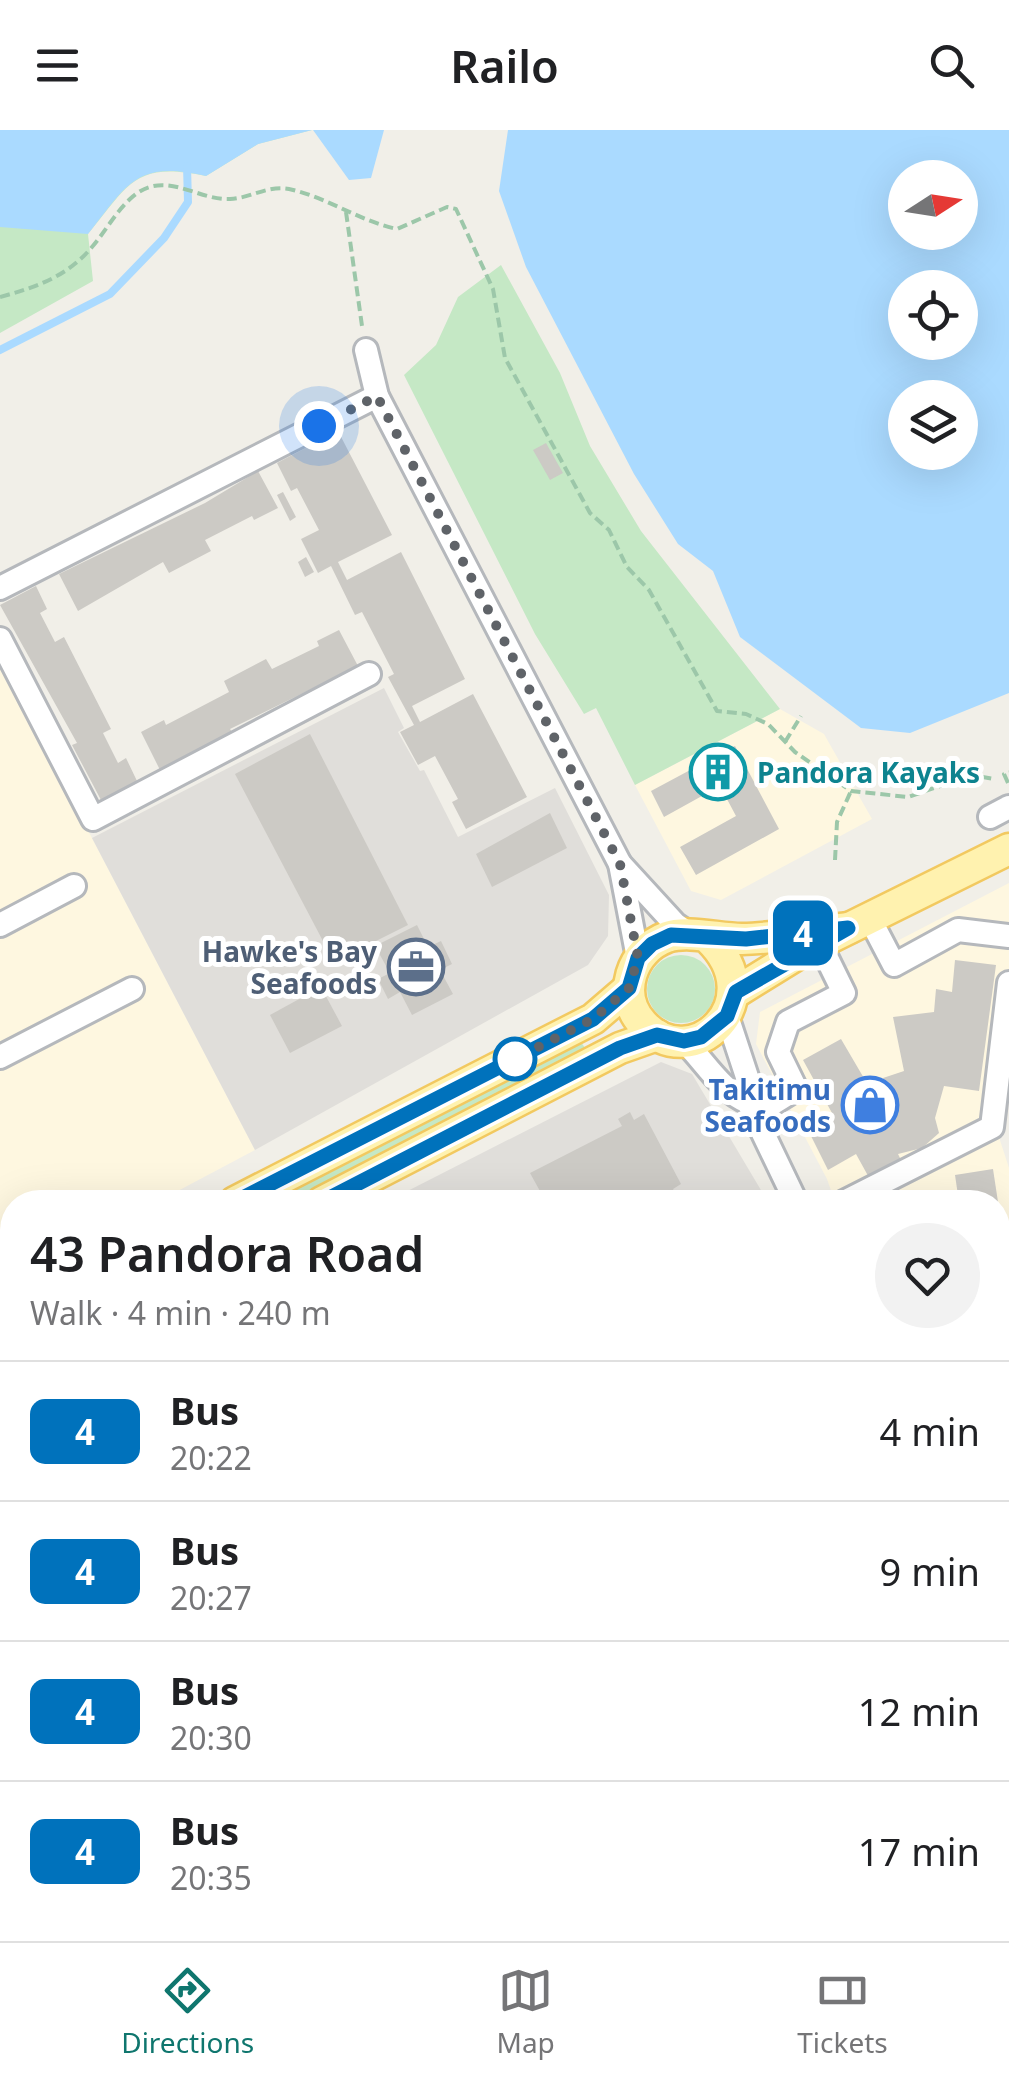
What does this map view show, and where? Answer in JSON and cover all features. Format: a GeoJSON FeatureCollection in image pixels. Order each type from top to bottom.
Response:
{"type":"FeatureCollection","features":[{"type":"Feature","properties":{"kind":"main road"},"geometry":{"type":"LineString","coordinates":[[345,1190],[620,1048],[716,1029],[731,1004],[820,944],[1009,849]]}},
{"type":"Feature","properties":{"kind":"main road"},"geometry":{"type":"LineString","coordinates":[[671,1038],[633,1009],[629,988],[638,958],[652,944],[671,935],[700,937],[859,924]]}},
{"type":"Feature","properties":{"kind":"main road"},"geometry":{"type":"LineString","coordinates":[[700,937],[731,968],[731,1004]]}},
{"type":"Feature","properties":{"kind":"main road"},"geometry":{"type":"LineString","coordinates":[[259,1190],[593,1019],[629,988]]}},
{"type":"Feature","properties":{"kind":"street"},"geometry":{"type":"LineString","coordinates":[[366,350],[377,396],[620,864],[675,924],[700,937]]}},
{"type":"Feature","properties":{"kind":"street"},"geometry":{"type":"LineString","coordinates":[[0,588],[377,396]]}},
{"type":"Feature","properties":{"kind":"street"},"geometry":{"type":"LineString","coordinates":[[0,639],[94,819],[369,674]]}},
{"type":"Feature","properties":{"kind":"street"},"geometry":{"type":"LineString","coordinates":[[620,864],[638,958]]}},
{"type":"Feature","properties":{"kind":"street"},"geometry":{"type":"LineString","coordinates":[[0,925],[74,886]]}},
{"type":"Feature","properties":{"kind":"street"},"geometry":{"type":"LineString","coordinates":[[859,924],[894,965],[958,930],[1009,936]]}},
{"type":"Feature","properties":{"kind":"street"},"geometry":{"type":"LineString","coordinates":[[751,1109],[796,1089],[778,1052],[788,1022],[844,994],[820,944]]}},
{"type":"Feature","properties":{"kind":"street"},"geometry":{"type":"LineString","coordinates":[[868,1190],[992,1127],[1009,983]]}},
{"type":"Feature","properties":{"kind":"street"},"geometry":{"type":"LineString","coordinates":[[0,1057],[132,990]]}},
{"type":"Feature","properties":{"kind":"street"},"geometry":{"type":"LineString","coordinates":[[731,1004],[751,1109],[790,1190]]}},
{"type":"Feature","properties":{"kind":"street"},"geometry":{"type":"LineString","coordinates":[[671,1038],[715,1072],[728,1094],[751,1109]]}},
{"type":"Feature","properties":{"kind":"path"},"geometry":{"type":"LineString","coordinates":[[0,296],[36,287],[66,271],[89,251],[132,196],[162,184],[195,189],[212,200],[236,199],[270,188],[289,189],[396,229],[447,207],[456,209],[493,289],[504,358],[590,513],[609,530],[627,567],[650,590],[717,710],[746,714],[768,724],[823,775],[851,791],[908,797],[972,775],[994,779]]}},
{"type":"Feature","properties":{"kind":"path"},"geometry":{"type":"LineString","coordinates":[[346,212],[366,350]]}},
{"type":"Feature","properties":{"kind":"path"},"geometry":{"type":"LineString","coordinates":[[785,742],[801,716]]}},
{"type":"Feature","properties":{"kind":"path"},"geometry":{"type":"LineString","coordinates":[[1009,772],[1004,774],[1009,785]]}},
{"type":"Feature","properties":{"kind":"path"},"geometry":{"type":"LineString","coordinates":[[835,860],[837,822],[851,791]]}},
{"type":"Feature","properties":{"kind":"shaded area"},"geometry":{"type":"Polygon","coordinates":[[[0,662],[255,1150],[180,1190],[0,1190],[0,662]]]}},
{"type":"Feature","properties":{"kind":"shaded area"},"geometry":{"type":"Polygon","coordinates":[[[384,688],[404,728],[398,732],[420,771],[424,770],[458,837],[555,788],[609,895],[608,936],[588,965],[255,1150],[92,838],[384,688]]]}},
{"type":"Feature","properties":{"kind":"shaded area"},"geometry":{"type":"Polygon","coordinates":[[[780,709],[824,734],[872,819],[721,900],[691,891],[635,785],[780,709]]]}},
{"type":"Feature","properties":{"kind":"shaded area"},"geometry":{"type":"Polygon","coordinates":[[[1009,883],[1009,1028],[997,1131],[1009,1168],[1009,1190],[831,1190],[756,1044],[760,1012],[1009,883]]]}},
{"type":"Feature","properties":{"kind":"shaded area"},"geometry":{"type":"Polygon","coordinates":[[[661,1062],[692,1074],[761,1190],[410,1190],[661,1062]]]}},
{"type":"Feature","properties":{"kind":"green space"},"geometry":{"type":"Polygon","coordinates":[[[0,130],[312,130],[258,144],[206,176],[163,172],[136,181],[88,234],[93,281],[0,333],[0,130]]]}},
{"type":"Feature","properties":{"kind":"green space"},"geometry":{"type":"Polygon","coordinates":[[[501,265],[560,373],[590,446],[641,531],[780,709],[635,785],[596,708],[584,714],[535,634],[404,375],[436,345],[458,297],[501,265]]]}},
{"type":"Feature","properties":{"kind":"green space"},"geometry":{"type":"Polygon","coordinates":[[[681,955],[694,957],[705,965],[713,976],[713,1002],[705,1013],[694,1021],[681,1023],[668,1021],[657,1013],[649,1002],[647,989],[649,976],[657,965],[668,957],[681,955]]]}},
{"type":"Feature","properties":{"kind":"green space"},"geometry":{"type":"Polygon","coordinates":[[[578,1038],[588,1052],[320,1190],[281,1190],[578,1038]]]}},
{"type":"Feature","properties":{"kind":"water"},"geometry":{"type":"Polygon","coordinates":[[[0,130],[312,130],[258,144],[206,176],[164,171],[148,174],[124,189],[88,234],[0,227],[0,130]]]}},
{"type":"Feature","properties":{"kind":"water"},"geometry":{"type":"Polygon","coordinates":[[[313,130],[384,130],[371,178],[349,180],[313,130]]]}},
{"type":"Feature","properties":{"kind":"water"},"geometry":{"type":"Polygon","coordinates":[[[508,130],[1009,130],[1009,693],[910,733],[861,728],[740,637],[713,571],[678,544],[634,474],[526,267],[499,191],[508,130]]]}},
{"type":"Feature","properties":{"kind":"building"},"geometry":{"type":"Polygon","coordinates":[[[338,431],[392,535],[338,562],[347,580],[401,552],[465,679],[412,706],[420,722],[473,694],[527,797],[466,829],[452,802],[458,799],[435,756],[418,765],[400,732],[414,725],[388,677],[394,674],[362,612],[355,615],[331,566],[318,573],[301,539],[319,530],[297,488],[291,491],[277,463],[338,431]]]}},
{"type":"Feature","properties":{"kind":"building"},"geometry":{"type":"Polygon","coordinates":[[[546,443],[563,473],[550,480],[533,450],[546,443]]]}},
{"type":"Feature","properties":{"kind":"building"},"geometry":{"type":"Polygon","coordinates":[[[258,471],[278,508],[254,520],[252,516],[205,540],[211,551],[169,573],[163,562],[78,611],[59,574],[205,503],[258,471]]]}},
{"type":"Feature","properties":{"kind":"building"},"geometry":{"type":"Polygon","coordinates":[[[283,492],[296,517],[290,521],[277,495],[283,492]]]}},
{"type":"Feature","properties":{"kind":"building"},"geometry":{"type":"Polygon","coordinates":[[[306,557],[314,572],[305,577],[298,562],[306,557]]]}},
{"type":"Feature","properties":{"kind":"building"},"geometry":{"type":"Polygon","coordinates":[[[36,586],[47,609],[40,613],[55,642],[64,637],[111,729],[103,733],[118,763],[126,758],[137,781],[101,800],[72,745],[77,743],[0,605],[36,586]]]}},
{"type":"Feature","properties":{"kind":"building"},"geometry":{"type":"Polygon","coordinates":[[[339,630],[358,666],[230,729],[232,732],[160,770],[141,732],[164,720],[166,725],[229,692],[224,681],[266,659],[272,669],[319,646],[317,641],[339,630]]]}},
{"type":"Feature","properties":{"kind":"building"},"geometry":{"type":"Polygon","coordinates":[[[310,734],[408,925],[334,962],[235,774],[310,734]]]}},
{"type":"Feature","properties":{"kind":"building"},"geometry":{"type":"Polygon","coordinates":[[[735,746],[779,829],[696,875],[680,847],[736,816],[720,786],[664,817],[651,791],[735,746]]]}},
{"type":"Feature","properties":{"kind":"building"},"geometry":{"type":"Polygon","coordinates":[[[550,813],[567,848],[492,887],[476,854],[550,813]]]}},
{"type":"Feature","properties":{"kind":"building","name":"Hawke's Bay Seafoods"},"geometry":{"type":"Polygon","coordinates":[[[417,925],[428,947],[441,941],[452,964],[440,970],[453,994],[412,1015],[400,992],[388,999],[378,979],[390,973],[375,946],[417,925]]]}},
{"type":"Feature","properties":{"kind":"building"},"geometry":{"type":"Polygon","coordinates":[[[955,960],[996,965],[979,1091],[944,1086],[935,1118],[939,1133],[922,1148],[898,1154],[904,1166],[872,1183],[856,1154],[828,1170],[807,1128],[832,1113],[803,1060],[841,1039],[875,1097],[887,1094],[883,1078],[904,1071],[893,1017],[934,1012],[936,989],[952,992],[955,960]]]}},
{"type":"Feature","properties":{"kind":"building"},"geometry":{"type":"Polygon","coordinates":[[[321,987],[342,1026],[290,1053],[270,1015],[321,987]]]}},
{"type":"Feature","properties":{"kind":"building"},"geometry":{"type":"Polygon","coordinates":[[[630,1112],[634,1120],[644,1114],[681,1184],[674,1190],[539,1190],[530,1173],[622,1126],[618,1119],[630,1112]]]}},
{"type":"Feature","properties":{"kind":"building"},"geometry":{"type":"Polygon","coordinates":[[[993,1169],[996,1190],[957,1190],[955,1175],[993,1169]]]}},
{"type":"Feature","properties":{"kind":"waterway"},"geometry":{"type":"LineString","coordinates":[[0,350],[110,294],[164,238],[188,202],[187,166]]}},
{"type":"Feature","properties":{"kind":"bus line","name":"4"},"geometry":{"type":"LineString","coordinates":[[258,1190],[593,1019],[629,988],[630,974],[638,958],[652,944],[671,935],[746,939],[848,928],[736,992],[727,1016],[716,1029],[701,1037],[684,1041],[657,1035],[620,1048],[346,1190]]}},
{"type":"Feature","properties":{"kind":"place","name":"Pandora Kayaks"},"geometry":{"type":"Point","coordinates":[718,772]}},
{"type":"Feature","properties":{"kind":"place","name":"Hawke's Bay Seafoods"},"geometry":{"type":"Point","coordinates":[416,967]}},
{"type":"Feature","properties":{"kind":"place","name":"Takitimu Seafoods"},"geometry":{"type":"Point","coordinates":[870,1105]}},
{"type":"Feature","properties":{"kind":"route"},"geometry":{"type":"LineString","coordinates":[[319,426],[377,396],[620,864],[638,958],[630,974],[629,988],[593,1019],[515,1059]]}}]}
